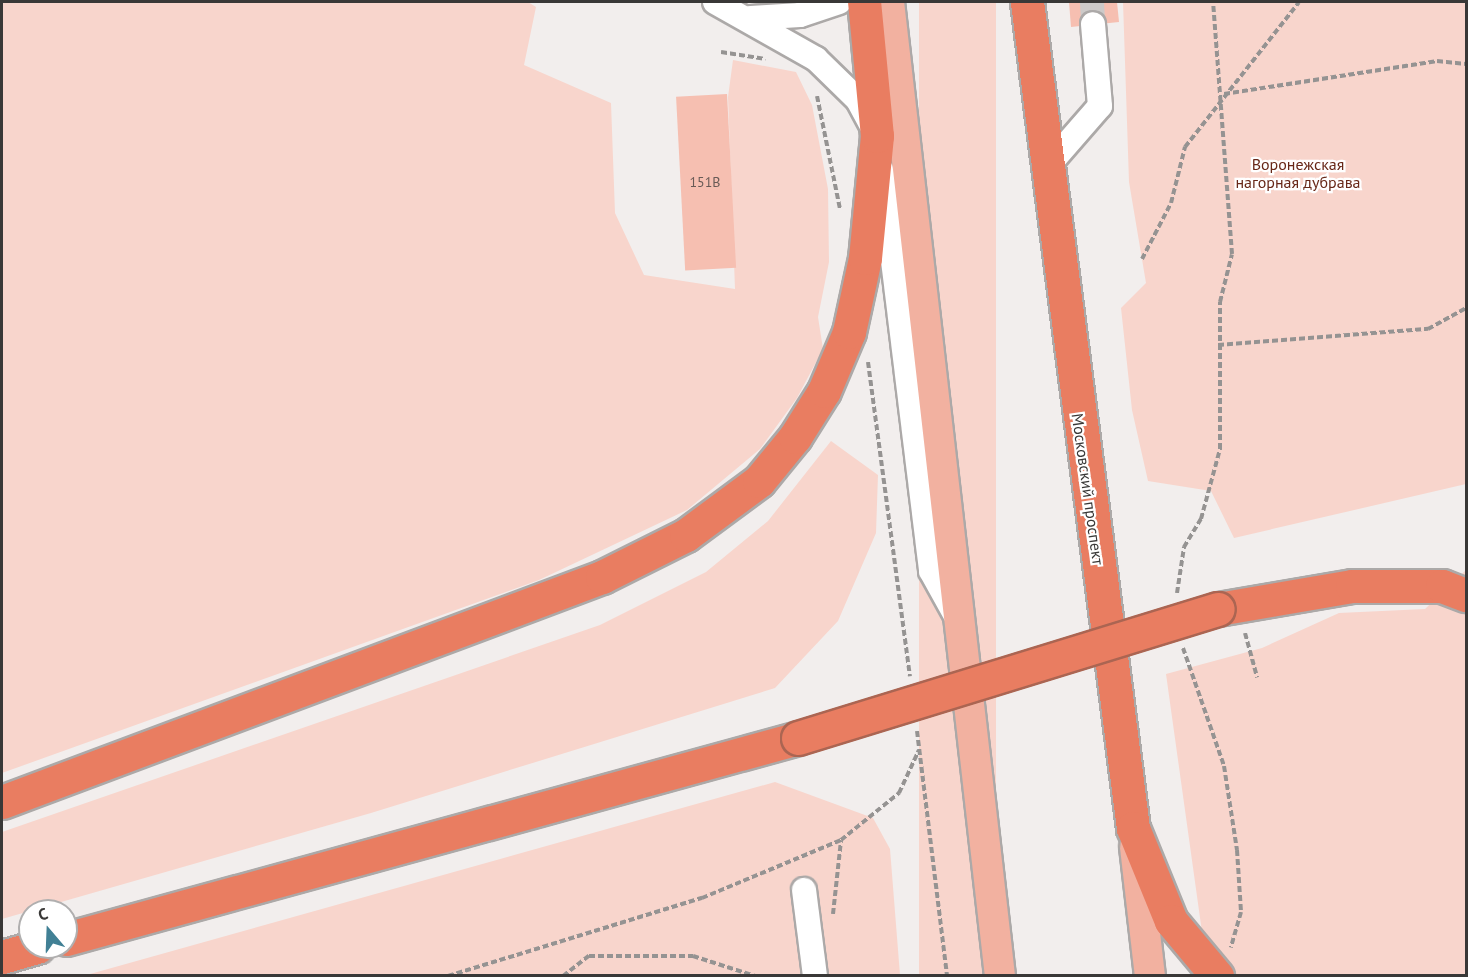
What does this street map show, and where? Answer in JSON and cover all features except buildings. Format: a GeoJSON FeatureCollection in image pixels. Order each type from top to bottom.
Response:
{"type":"FeatureCollection","features":[{"type":"Feature","properties":{"kind":"highway"},"geometry":{"type":"LineString","coordinates":[[2,802],[524,609],[623,567],[725,509],[795,437],[824,391],[849,332],[865,258],[878,136],[864,2]]}},
{"type":"Feature","properties":{"kind":"highway","name":"Московский проспект"},"geometry":{"type":"LineString","coordinates":[[1027,2],[1046,168],[1133,828]]}},
{"type":"Feature","properties":{"kind":"highway"},"geometry":{"type":"LineString","coordinates":[[78,936],[798,738],[1230,616],[1352,586],[1442,586],[1467,595]]}},
{"type":"Feature","properties":{"kind":"highway"},"geometry":{"type":"LineString","coordinates":[[1133,828],[1172,921],[1217,975]]}},
{"type":"Feature","properties":{"kind":"highway"},"geometry":{"type":"LineString","coordinates":[[2,957],[18,953]]}},
{"type":"Feature","properties":{"kind":"main road"},"geometry":{"type":"LineString","coordinates":[[889,2],[1000,975]]}},
{"type":"Feature","properties":{"kind":"main road","name":"Московский проспект"},"geometry":{"type":"LineString","coordinates":[[1133,828],[1150,975]]}},
{"type":"Feature","properties":{"kind":"street"},"geometry":{"type":"LineString","coordinates":[[715,2],[751,18],[837,76],[878,136],[931,571],[962,628]]}},
{"type":"Feature","properties":{"kind":"street"},"geometry":{"type":"LineString","coordinates":[[751,18],[800,15],[839,2]]}},
{"type":"Feature","properties":{"kind":"street"},"geometry":{"type":"LineString","coordinates":[[1046,168],[1100,106],[1093,24]]}},
{"type":"Feature","properties":{"kind":"street"},"geometry":{"type":"LineString","coordinates":[[804,890],[815,975]]}},
{"type":"Feature","properties":{"kind":"path"},"geometry":{"type":"LineString","coordinates":[[1213,2],[1223,94],[1232,254]]}},
{"type":"Feature","properties":{"kind":"path"},"geometry":{"type":"LineString","coordinates":[[1142,259],[1171,203],[1185,147],[1223,94],[1299,2]]}},
{"type":"Feature","properties":{"kind":"path"},"geometry":{"type":"LineString","coordinates":[[721,52],[768,60]]}},
{"type":"Feature","properties":{"kind":"path"},"geometry":{"type":"LineString","coordinates":[[1223,94],[1437,61],[1467,64]]}},
{"type":"Feature","properties":{"kind":"path"},"geometry":{"type":"LineString","coordinates":[[813,87],[824,115],[841,219]]}},
{"type":"Feature","properties":{"kind":"path"},"geometry":{"type":"LineString","coordinates":[[1218,345],[1428,329],[1467,308]]}},
{"type":"Feature","properties":{"kind":"path"},"geometry":{"type":"LineString","coordinates":[[867,351],[910,679]]}},
{"type":"Feature","properties":{"kind":"path"},"geometry":{"type":"LineString","coordinates":[[1230,616],[1257,677]]}},
{"type":"Feature","properties":{"kind":"path"},"geometry":{"type":"LineString","coordinates":[[916,726],[947,975]]}},
{"type":"Feature","properties":{"kind":"path"},"geometry":{"type":"LineString","coordinates":[[448,975],[702,898],[841,840],[899,793],[919,750]]}},
{"type":"Feature","properties":{"kind":"path"},"geometry":{"type":"LineString","coordinates":[[832,920],[841,840]]}},
{"type":"Feature","properties":{"kind":"path"},"geometry":{"type":"LineString","coordinates":[[563,975],[589,956],[693,956],[755,975]]}},
{"type":"Feature","properties":{"kind":"green space"},"geometry":{"type":"Polygon","coordinates":[[[2,2],[528,2],[536,7],[524,65],[611,103],[615,213],[644,275],[735,289],[728,97],[733,60],[796,72],[812,105],[828,189],[829,262],[818,317],[823,349],[797,398],[760,449],[687,510],[539,580],[2,773],[2,2]]]}},
{"type":"Feature","properties":{"kind":"green space"},"geometry":{"type":"Polygon","coordinates":[[[919,2],[996,2],[996,976],[919,976],[919,2]]]}},
{"type":"Feature","properties":{"kind":"green space","name":"Воронежская нагорная дубрава"},"geometry":{"type":"Polygon","coordinates":[[[1123,2],[1466,2],[1466,484],[1234,538],[1211,491],[1148,481],[1132,410],[1121,308],[1146,283],[1129,182],[1123,2]]]}},
{"type":"Feature","properties":{"kind":"green space"},"geometry":{"type":"Polygon","coordinates":[[[831,441],[878,475],[876,533],[838,621],[775,688],[371,813],[72,899],[18,899],[18,914],[2,919],[2,832],[600,625],[706,572],[768,521],[831,441]]]}},
{"type":"Feature","properties":{"kind":"green space"},"geometry":{"type":"Polygon","coordinates":[[[1466,570],[1466,975],[1208,975],[1166,674],[1262,648],[1339,613],[1425,609],[1466,570]]]}},
{"type":"Feature","properties":{"kind":"green space"},"geometry":{"type":"Polygon","coordinates":[[[775,782],[873,818],[890,849],[900,975],[83,976],[775,782]]]}},
{"type":"Feature","properties":{"kind":"tunnel"},"geometry":{"type":"LineString","coordinates":[[1092,2],[1093,24]]}}]}
